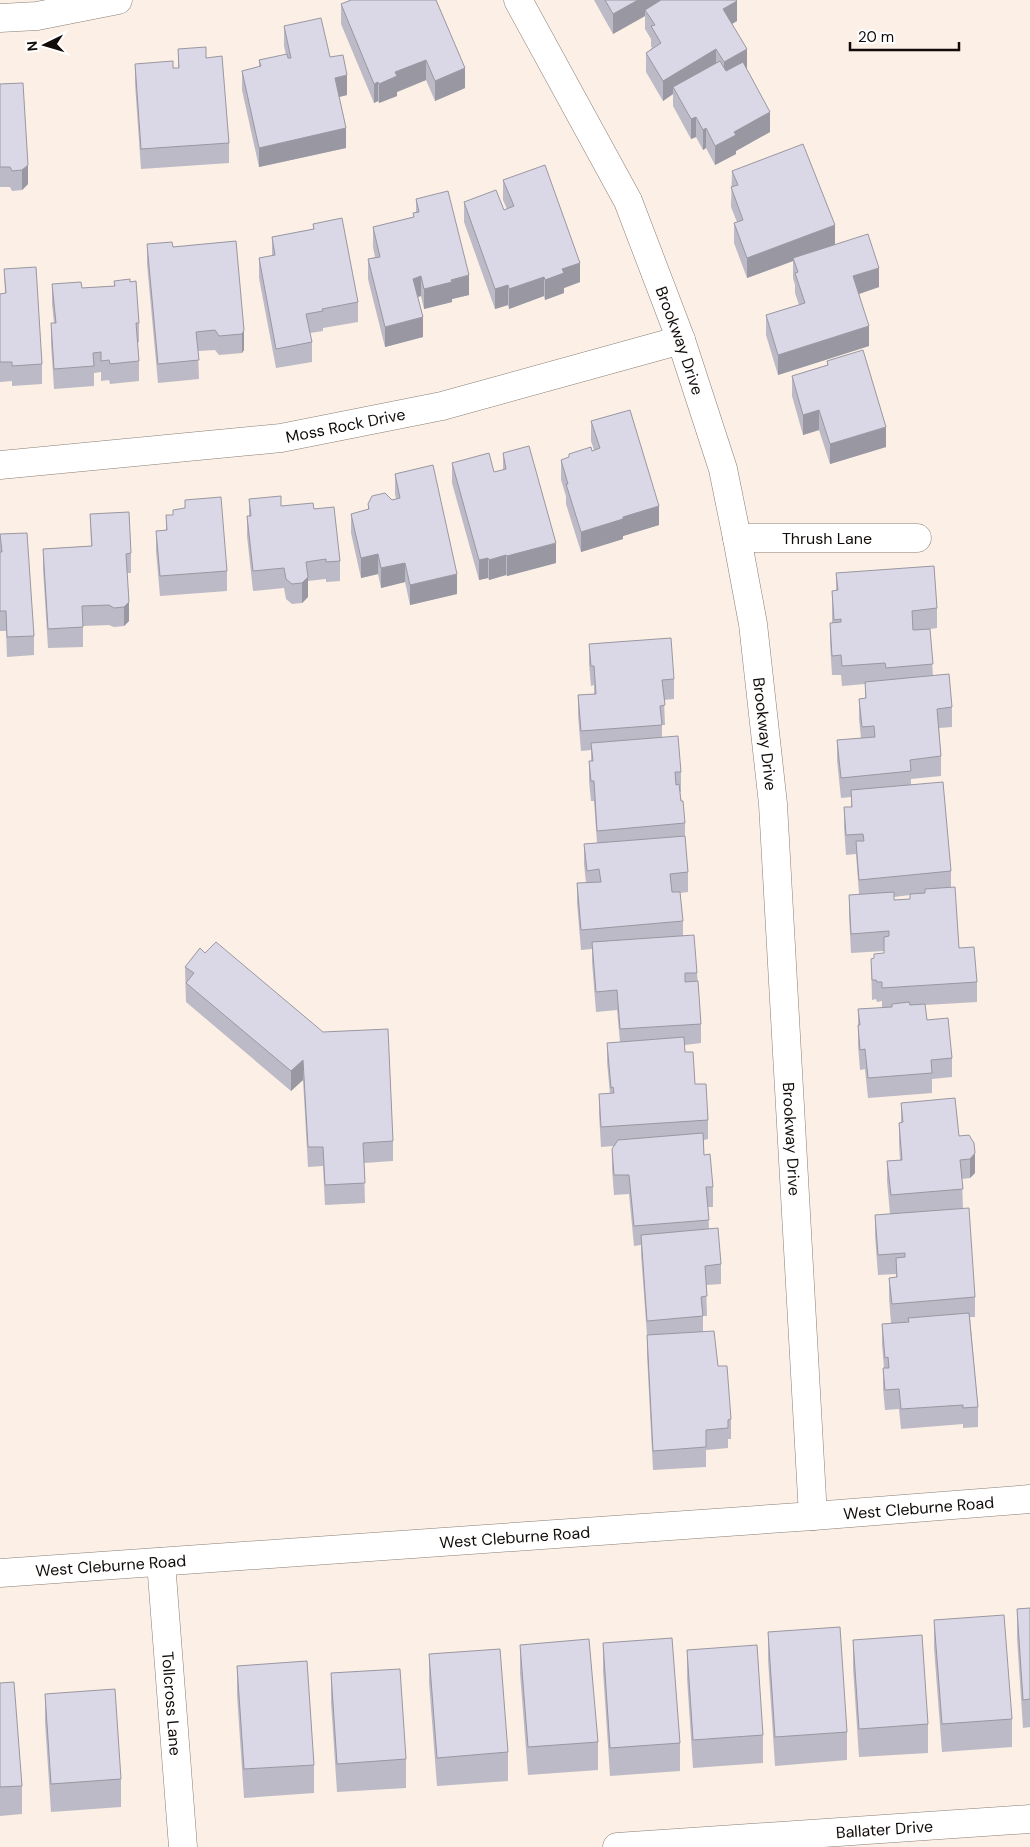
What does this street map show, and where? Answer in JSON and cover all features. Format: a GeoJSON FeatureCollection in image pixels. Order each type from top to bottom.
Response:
{"type":"FeatureCollection","features":[{"type":"Feature","properties":{"kind":"street"},"geometry":{"type":"LineString","coordinates":[[0,18],[37,16],[118,0]]}},
{"type":"Feature","properties":{"kind":"street","name":"Brookway Drive"},"geometry":{"type":"LineString","coordinates":[[518,0],[628,201],[680,340],[723,469],[737,538],[753,624],[773,804],[812,1516]]}},
{"type":"Feature","properties":{"kind":"street","name":"Moss Rock Drive"},"geometry":{"type":"LineString","coordinates":[[0,465],[281,438],[442,406],[680,340]]}},
{"type":"Feature","properties":{"kind":"street","name":"Thrush Lane"},"geometry":{"type":"LineString","coordinates":[[737,538],[917,538]]}},
{"type":"Feature","properties":{"kind":"street","name":"West Cleburne Road"},"geometry":{"type":"LineString","coordinates":[[0,1573],[1030,1499]]}},
{"type":"Feature","properties":{"kind":"street","name":"Tollcross Lane"},"geometry":{"type":"LineString","coordinates":[[160,1562],[183,1847]]}},
{"type":"Feature","properties":{"kind":"street","name":"Ballater Drive"},"geometry":{"type":"LineString","coordinates":[[617,1847],[1030,1819]]}},
{"type":"Feature","properties":{"kind":"building"},"geometry":{"type":"Polygon","coordinates":[[[351,0],[436,0],[465,68],[435,81],[426,60],[395,72],[397,76],[379,84],[378,82],[374,84],[341,4],[351,0]]]}},
{"type":"Feature","properties":{"kind":"building"},"geometry":{"type":"Polygon","coordinates":[[[605,0],[638,0],[613,14],[605,0]]]}},
{"type":"Feature","properties":{"kind":"building"},"geometry":{"type":"Polygon","coordinates":[[[661,0],[736,0],[723,9],[747,49],[724,62],[716,49],[663,81],[646,53],[661,43],[651,26],[655,25],[645,10],[661,0]]]}},
{"type":"Feature","properties":{"kind":"building"},"geometry":{"type":"Polygon","coordinates":[[[321,18],[330,57],[343,55],[347,75],[335,78],[346,128],[259,148],[242,71],[261,66],[259,60],[287,54],[288,58],[291,58],[284,26],[321,18]]]}},
{"type":"Feature","properties":{"kind":"building"},"geometry":{"type":"Polygon","coordinates":[[[206,47],[206,58],[222,56],[229,143],[141,149],[135,64],[173,61],[173,68],[179,68],[178,49],[206,47]]]}},
{"type":"Feature","properties":{"kind":"building"},"geometry":{"type":"Polygon","coordinates":[[[720,61],[726,71],[743,62],[770,112],[734,132],[736,135],[715,146],[706,128],[703,130],[696,117],[691,119],[673,87],[720,61]]]}},
{"type":"Feature","properties":{"kind":"building"},"geometry":{"type":"Polygon","coordinates":[[[23,83],[28,165],[22,170],[12,171],[10,167],[0,167],[0,84],[23,83]]]}},
{"type":"Feature","properties":{"kind":"building"},"geometry":{"type":"Polygon","coordinates":[[[803,144],[835,225],[747,258],[734,223],[743,220],[731,187],[738,185],[732,171],[803,144]]]}},
{"type":"Feature","properties":{"kind":"building"},"geometry":{"type":"Polygon","coordinates":[[[545,165],[580,263],[562,269],[564,273],[545,280],[544,277],[509,289],[508,285],[495,289],[464,202],[496,190],[504,210],[514,206],[503,180],[545,165]]]}},
{"type":"Feature","properties":{"kind":"building"},"geometry":{"type":"Polygon","coordinates":[[[448,191],[469,275],[451,280],[452,282],[424,289],[421,276],[413,279],[423,317],[385,327],[368,259],[380,257],[373,227],[414,217],[413,213],[419,212],[416,199],[448,191]]]}},
{"type":"Feature","properties":{"kind":"building"},"geometry":{"type":"Polygon","coordinates":[[[342,218],[358,302],[306,314],[312,342],[276,349],[259,258],[275,255],[272,237],[314,229],[313,224],[342,218]]]}},
{"type":"Feature","properties":{"kind":"building"},"geometry":{"type":"Polygon","coordinates":[[[868,234],[879,268],[853,276],[869,326],[778,355],[766,315],[805,303],[795,273],[798,272],[793,258],[868,234]]]}},
{"type":"Feature","properties":{"kind":"building"},"geometry":{"type":"Polygon","coordinates":[[[236,241],[244,330],[242,334],[219,336],[215,330],[196,332],[199,360],[158,364],[147,244],[172,242],[173,247],[236,241]]]}},
{"type":"Feature","properties":{"kind":"building"},"geometry":{"type":"Polygon","coordinates":[[[36,267],[42,364],[12,366],[12,362],[0,362],[0,294],[6,293],[4,269],[36,267]]]}},
{"type":"Feature","properties":{"kind":"building"},"geometry":{"type":"Polygon","coordinates":[[[130,279],[130,282],[136,281],[139,323],[136,323],[139,361],[110,364],[109,360],[101,361],[101,352],[93,353],[94,366],[54,369],[51,323],[56,323],[52,284],[81,282],[82,288],[115,286],[114,281],[130,279]]]}},
{"type":"Feature","properties":{"kind":"building"},"geometry":{"type":"Polygon","coordinates":[[[863,350],[886,427],[830,444],[819,410],[803,415],[792,376],[828,365],[827,361],[863,350]]]}},
{"type":"Feature","properties":{"kind":"building"},"geometry":{"type":"Polygon","coordinates":[[[630,410],[659,506],[581,532],[566,484],[568,484],[561,460],[569,457],[569,454],[591,447],[592,451],[600,448],[591,421],[630,410]]]}},
{"type":"Feature","properties":{"kind":"building"},"geometry":{"type":"Polygon","coordinates":[[[529,446],[556,543],[489,560],[488,558],[479,560],[452,463],[489,453],[494,472],[506,469],[503,453],[529,446]]]}},
{"type":"Feature","properties":{"kind":"building"},"geometry":{"type":"Polygon","coordinates":[[[433,465],[457,574],[410,585],[405,563],[381,568],[378,554],[361,558],[351,514],[369,509],[368,504],[372,496],[385,493],[392,500],[400,498],[395,474],[433,465]]]}},
{"type":"Feature","properties":{"kind":"building"},"geometry":{"type":"Polygon","coordinates":[[[281,496],[281,506],[313,503],[314,509],[334,507],[340,561],[326,562],[326,559],[306,562],[308,577],[302,583],[292,584],[286,579],[284,568],[253,571],[247,516],[251,516],[249,499],[281,496]]]}},
{"type":"Feature","properties":{"kind":"building"},"geometry":{"type":"Polygon","coordinates":[[[221,497],[227,571],[160,576],[156,531],[167,530],[166,515],[173,515],[173,510],[185,508],[185,500],[221,497]]]}},
{"type":"Feature","properties":{"kind":"building"},"geometry":{"type":"Polygon","coordinates":[[[129,512],[131,553],[126,554],[129,602],[124,607],[114,608],[109,605],[82,606],[83,627],[48,629],[43,549],[92,546],[90,514],[129,512]]]}},
{"type":"Feature","properties":{"kind":"building"},"geometry":{"type":"Polygon","coordinates":[[[27,533],[34,636],[7,637],[6,611],[0,611],[0,552],[2,552],[0,534],[27,533]]]}},
{"type":"Feature","properties":{"kind":"building"},"geometry":{"type":"Polygon","coordinates":[[[934,566],[937,608],[912,611],[913,630],[930,629],[933,664],[886,668],[885,663],[842,666],[841,655],[832,656],[830,623],[841,622],[841,619],[834,620],[832,591],[838,590],[836,573],[934,566]]]}},
{"type":"Feature","properties":{"kind":"building"},"geometry":{"type":"Polygon","coordinates":[[[671,638],[674,679],[662,680],[665,705],[660,706],[662,725],[581,731],[578,695],[596,694],[594,666],[591,666],[589,644],[671,638]]]}},
{"type":"Feature","properties":{"kind":"building"},"geometry":{"type":"Polygon","coordinates":[[[949,674],[952,707],[937,709],[941,756],[910,760],[911,771],[841,778],[837,740],[875,737],[874,726],[862,727],[859,699],[866,698],[865,682],[949,674]]]}},
{"type":"Feature","properties":{"kind":"building"},"geometry":{"type":"Polygon","coordinates":[[[678,736],[681,772],[675,772],[676,785],[679,784],[685,823],[597,831],[594,781],[591,781],[589,761],[593,761],[591,743],[678,736]]]}},
{"type":"Feature","properties":{"kind":"building"},"geometry":{"type":"Polygon","coordinates":[[[943,782],[951,871],[859,880],[856,841],[864,841],[863,834],[846,835],[844,807],[852,807],[851,790],[943,782]]]}},
{"type":"Feature","properties":{"kind":"building"},"geometry":{"type":"Polygon","coordinates":[[[685,836],[688,872],[670,874],[672,892],[680,892],[683,921],[581,930],[577,883],[601,882],[599,869],[587,871],[584,844],[685,836]]]}},
{"type":"Feature","properties":{"kind":"building"},"geometry":{"type":"Polygon","coordinates":[[[955,887],[959,948],[974,947],[977,982],[882,988],[882,982],[872,980],[871,959],[874,958],[874,954],[884,953],[884,937],[889,936],[889,931],[851,934],[849,895],[894,892],[894,900],[910,899],[910,894],[925,893],[925,889],[955,887]]]}},
{"type":"Feature","properties":{"kind":"building"},"geometry":{"type":"Polygon","coordinates":[[[694,935],[697,973],[685,973],[685,982],[698,981],[701,1024],[620,1029],[617,990],[596,992],[592,942],[694,935]]]}},
{"type":"Feature","properties":{"kind":"building"},"geometry":{"type":"Polygon","coordinates":[[[216,942],[323,1032],[388,1029],[393,1141],[363,1143],[365,1183],[325,1185],[323,1147],[308,1147],[303,1060],[291,1071],[186,983],[194,973],[185,967],[200,948],[205,953],[216,942]]]}},
{"type":"Feature","properties":{"kind":"building"},"geometry":{"type":"Polygon","coordinates":[[[909,1002],[910,1005],[925,1004],[927,1020],[948,1018],[952,1058],[931,1060],[932,1073],[868,1078],[865,1049],[860,1050],[858,1009],[892,1007],[892,1004],[909,1002]]]}},
{"type":"Feature","properties":{"kind":"building"},"geometry":{"type":"Polygon","coordinates":[[[684,1037],[685,1052],[693,1052],[695,1084],[706,1084],[708,1120],[601,1127],[599,1094],[614,1093],[613,1087],[611,1088],[607,1043],[684,1037]]]}},
{"type":"Feature","properties":{"kind":"building"},"geometry":{"type":"Polygon","coordinates":[[[955,1098],[959,1136],[969,1135],[974,1143],[975,1153],[970,1159],[960,1160],[963,1189],[891,1195],[887,1161],[902,1160],[899,1123],[903,1122],[901,1103],[955,1098]]]}},
{"type":"Feature","properties":{"kind":"building"},"geometry":{"type":"Polygon","coordinates":[[[703,1133],[704,1155],[710,1154],[713,1187],[706,1187],[709,1220],[634,1226],[629,1175],[614,1175],[612,1149],[618,1140],[703,1133]]]}},
{"type":"Feature","properties":{"kind":"building"},"geometry":{"type":"Polygon","coordinates":[[[969,1208],[975,1297],[892,1304],[889,1278],[897,1277],[896,1258],[905,1257],[905,1253],[878,1255],[875,1215],[969,1208]]]}},
{"type":"Feature","properties":{"kind":"building"},"geometry":{"type":"Polygon","coordinates":[[[718,1228],[721,1264],[705,1266],[707,1296],[701,1297],[703,1316],[647,1321],[641,1235],[718,1228]]]}},
{"type":"Feature","properties":{"kind":"building"},"geometry":{"type":"Polygon","coordinates":[[[969,1313],[978,1407],[963,1408],[963,1405],[901,1409],[899,1389],[885,1390],[883,1368],[889,1368],[888,1357],[885,1358],[882,1324],[909,1322],[908,1318],[969,1313]]]}},
{"type":"Feature","properties":{"kind":"building"},"geometry":{"type":"Polygon","coordinates":[[[714,1331],[718,1366],[727,1366],[731,1419],[728,1420],[728,1428],[706,1430],[706,1447],[653,1451],[647,1335],[714,1331]]]}},
{"type":"Feature","properties":{"kind":"building"},"geometry":{"type":"Polygon","coordinates":[[[1030,1608],[1030,1699],[1023,1700],[1017,1609],[1030,1608]]]}},
{"type":"Feature","properties":{"kind":"building"},"geometry":{"type":"Polygon","coordinates":[[[1004,1615],[1012,1719],[942,1724],[934,1620],[1004,1615]]]}},
{"type":"Feature","properties":{"kind":"building"},"geometry":{"type":"Polygon","coordinates":[[[840,1627],[847,1732],[775,1737],[768,1632],[840,1627]]]}},
{"type":"Feature","properties":{"kind":"building"},"geometry":{"type":"Polygon","coordinates":[[[922,1635],[928,1724],[859,1729],[853,1640],[922,1635]]]}},
{"type":"Feature","properties":{"kind":"building"},"geometry":{"type":"Polygon","coordinates":[[[672,1638],[680,1743],[610,1748],[603,1643],[672,1638]]]}},
{"type":"Feature","properties":{"kind":"building"},"geometry":{"type":"Polygon","coordinates":[[[589,1639],[598,1742],[528,1747],[520,1645],[589,1639]]]}},
{"type":"Feature","properties":{"kind":"building"},"geometry":{"type":"Polygon","coordinates":[[[757,1645],[763,1735],[693,1740],[687,1650],[757,1645]]]}},
{"type":"Feature","properties":{"kind":"building"},"geometry":{"type":"Polygon","coordinates":[[[500,1649],[508,1752],[437,1758],[429,1654],[500,1649]]]}},
{"type":"Feature","properties":{"kind":"building"},"geometry":{"type":"Polygon","coordinates":[[[307,1661],[314,1765],[244,1769],[237,1666],[307,1661]]]}},
{"type":"Feature","properties":{"kind":"building"},"geometry":{"type":"Polygon","coordinates":[[[400,1669],[406,1759],[337,1764],[331,1673],[400,1669]]]}},
{"type":"Feature","properties":{"kind":"building"},"geometry":{"type":"Polygon","coordinates":[[[14,1682],[22,1786],[0,1787],[0,1683],[14,1682]]]}},
{"type":"Feature","properties":{"kind":"building"},"geometry":{"type":"Polygon","coordinates":[[[115,1689],[121,1779],[51,1784],[45,1694],[115,1689]]]}}]}
